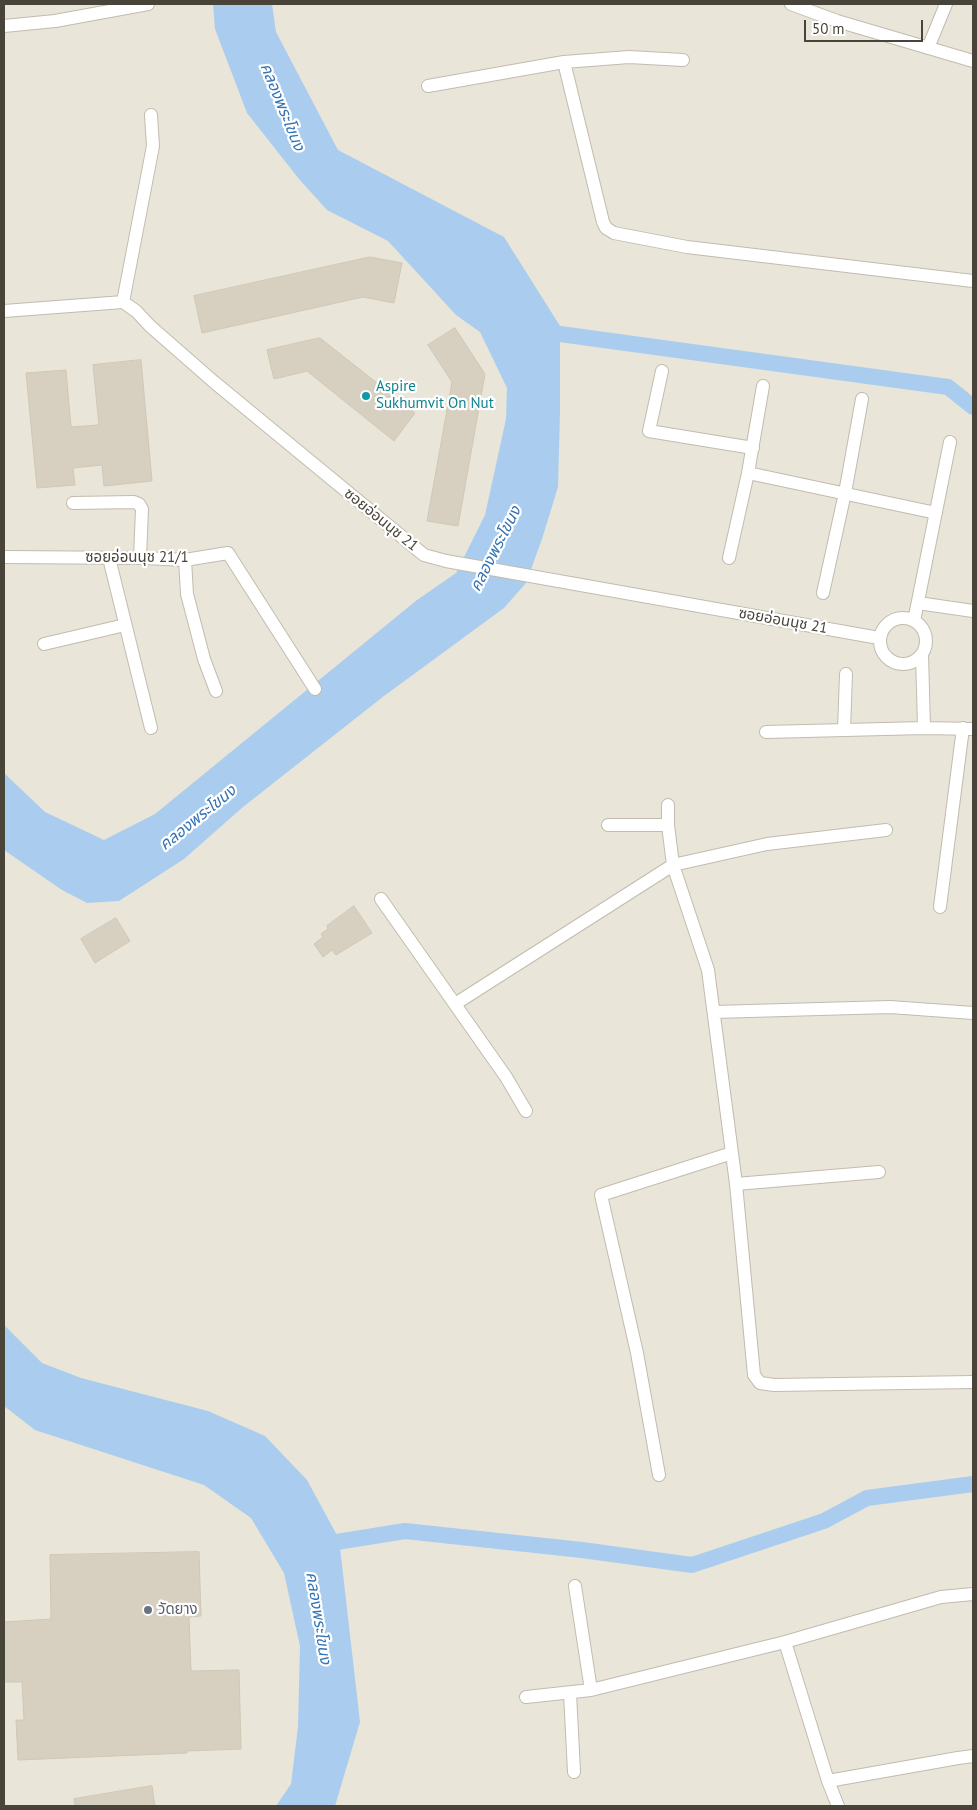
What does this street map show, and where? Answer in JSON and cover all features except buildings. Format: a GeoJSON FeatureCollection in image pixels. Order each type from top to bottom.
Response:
{"type":"FeatureCollection","features":[{"type":"Feature","properties":{"kind":"street"},"geometry":{"type":"LineString","coordinates":[[4,26],[55,21],[148,4]]}},
{"type":"Feature","properties":{"kind":"street"},"geometry":{"type":"LineString","coordinates":[[791,4],[837,21],[973,61]]}},
{"type":"Feature","properties":{"kind":"street"},"geometry":{"type":"LineString","coordinates":[[928,48],[946,4]]}},
{"type":"Feature","properties":{"kind":"street"},"geometry":{"type":"LineString","coordinates":[[428,86],[564,62],[629,57],[683,60]]}},
{"type":"Feature","properties":{"kind":"street"},"geometry":{"type":"LineString","coordinates":[[564,62],[603,222],[609,231],[687,247],[973,281]]}},
{"type":"Feature","properties":{"kind":"street"},"geometry":{"type":"LineString","coordinates":[[4,311],[123,302],[153,146],[151,115]]}},
{"type":"Feature","properties":{"kind":"street","name":"ซอยอ่อนนุช 21"},"geometry":{"type":"LineString","coordinates":[[123,302],[136,311],[150,326],[214,382],[424,555],[879,638]]}},
{"type":"Feature","properties":{"kind":"street"},"geometry":{"type":"LineString","coordinates":[[662,371],[649,431],[753,448]]}},
{"type":"Feature","properties":{"kind":"street"},"geometry":{"type":"LineString","coordinates":[[729,558],[753,448],[763,386]]}},
{"type":"Feature","properties":{"kind":"street"},"geometry":{"type":"LineString","coordinates":[[823,593],[845,493],[862,399]]}},
{"type":"Feature","properties":{"kind":"street"},"geometry":{"type":"LineString","coordinates":[[914,621],[950,442]]}},
{"type":"Feature","properties":{"kind":"street"},"geometry":{"type":"LineString","coordinates":[[748,473],[936,512]]}},
{"type":"Feature","properties":{"kind":"street"},"geometry":{"type":"LineString","coordinates":[[73,503],[134,502],[139,504],[142,509],[140,558]]}},
{"type":"Feature","properties":{"kind":"street","name":"ซอยอ่อนนุช 21/1"},"geometry":{"type":"LineString","coordinates":[[4,558],[140,558],[185,560],[226,552],[315,689]]}},
{"type":"Feature","properties":{"kind":"street"},"geometry":{"type":"LineString","coordinates":[[108,558],[152,728]]}},
{"type":"Feature","properties":{"kind":"street"},"geometry":{"type":"LineString","coordinates":[[185,560],[187,594],[204,659],[216,691]]}},
{"type":"Feature","properties":{"kind":"street"},"geometry":{"type":"LineString","coordinates":[[918,603],[973,611]]}},
{"type":"Feature","properties":{"kind":"street"},"geometry":{"type":"LineString","coordinates":[[899,618],[914,621],[920,625],[926,639],[925,647],[917,660],[910,664],[902,665],[888,660],[882,654],[879,638],[886,624],[899,618]]}},
{"type":"Feature","properties":{"kind":"street"},"geometry":{"type":"LineString","coordinates":[[44,644],[126,625]]}},
{"type":"Feature","properties":{"kind":"street"},"geometry":{"type":"LineString","coordinates":[[922,654],[924,728]]}},
{"type":"Feature","properties":{"kind":"street"},"geometry":{"type":"LineString","coordinates":[[844,730],[846,674]]}},
{"type":"Feature","properties":{"kind":"street"},"geometry":{"type":"LineString","coordinates":[[766,732],[924,728],[968,729],[940,908]]}},
{"type":"Feature","properties":{"kind":"street"},"geometry":{"type":"LineString","coordinates":[[668,805],[668,825],[673,865],[708,970],[736,1184],[753,1371],[758,1381],[774,1385],[973,1382]]}},
{"type":"Feature","properties":{"kind":"street"},"geometry":{"type":"LineString","coordinates":[[608,825],[668,825]]}},
{"type":"Feature","properties":{"kind":"street"},"geometry":{"type":"LineString","coordinates":[[455,1004],[673,865],[767,844],[886,830]]}},
{"type":"Feature","properties":{"kind":"street"},"geometry":{"type":"LineString","coordinates":[[381,899],[506,1077],[526,1111]]}},
{"type":"Feature","properties":{"kind":"street"},"geometry":{"type":"LineString","coordinates":[[714,1012],[890,1006],[973,1013]]}},
{"type":"Feature","properties":{"kind":"street"},"geometry":{"type":"LineString","coordinates":[[660,1475],[637,1353],[601,1195],[732,1153]]}},
{"type":"Feature","properties":{"kind":"street"},"geometry":{"type":"LineString","coordinates":[[736,1184],[879,1172]]}},
{"type":"Feature","properties":{"kind":"street"},"geometry":{"type":"LineString","coordinates":[[575,1586],[590,1690]]}},
{"type":"Feature","properties":{"kind":"street"},"geometry":{"type":"LineString","coordinates":[[526,1697],[590,1690],[785,1642],[941,1597],[973,1594]]}},
{"type":"Feature","properties":{"kind":"street"},"geometry":{"type":"LineString","coordinates":[[785,1642],[828,1781],[838,1806]]}},
{"type":"Feature","properties":{"kind":"street"},"geometry":{"type":"LineString","coordinates":[[570,1693],[574,1772]]}},
{"type":"Feature","properties":{"kind":"street"},"geometry":{"type":"LineString","coordinates":[[828,1781],[973,1756]]}},
{"type":"Feature","properties":{"kind":"shaded area"},"geometry":{"type":"Polygon","coordinates":[[[4,4],[973,4],[973,1806],[4,1806],[4,4]]]}},
{"type":"Feature","properties":{"kind":"water","name":"คลองพระโขนง"},"geometry":{"type":"Polygon","coordinates":[[[213,4],[272,4],[276,32],[338,150],[504,237],[560,326],[558,487],[526,583],[504,608],[384,696],[243,807],[184,859],[119,901],[87,903],[62,890],[4,850],[4,773],[45,812],[104,840],[155,814],[417,600],[456,573],[485,515],[506,419],[507,388],[480,332],[456,315],[388,241],[327,210],[299,179],[247,113],[215,29],[213,4]]]}},
{"type":"Feature","properties":{"kind":"water","name":"คลองพระโขนง"},"geometry":{"type":"Polygon","coordinates":[[[4,1325],[42,1363],[81,1378],[208,1411],[265,1436],[307,1480],[339,1539],[360,1722],[335,1806],[276,1806],[291,1784],[298,1727],[300,1646],[284,1573],[251,1518],[204,1485],[35,1430],[4,1406],[4,1325]]]}},
{"type":"Feature","properties":{"kind":"waterway"},"geometry":{"type":"LineString","coordinates":[[538,331],[948,387],[973,407]]}},
{"type":"Feature","properties":{"kind":"waterway"},"geometry":{"type":"LineString","coordinates":[[318,1545],[405,1531],[582,1550],[692,1565],[824,1521],[867,1498],[973,1484]]}},
{"type":"Feature","properties":{"kind":"place","name":"Aspire Sukhumvit On Nut"},"geometry":{"type":"Point","coordinates":[366,396]}},
{"type":"Feature","properties":{"kind":"place","name":"วัดยาง"},"geometry":{"type":"Point","coordinates":[148,1610]}}]}
